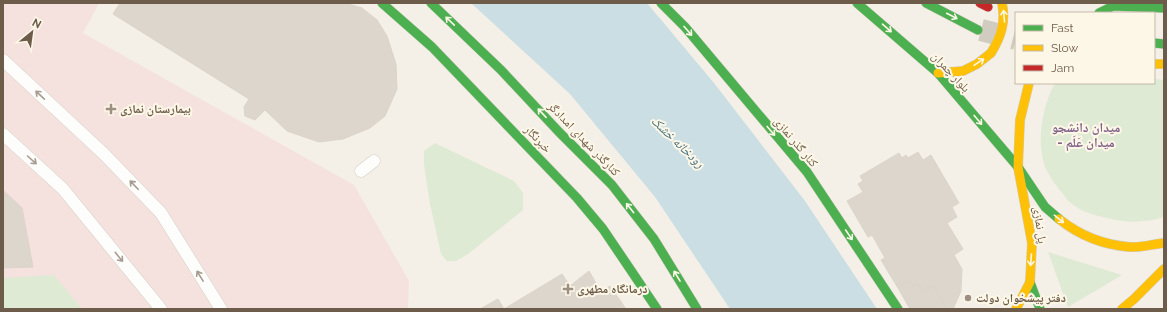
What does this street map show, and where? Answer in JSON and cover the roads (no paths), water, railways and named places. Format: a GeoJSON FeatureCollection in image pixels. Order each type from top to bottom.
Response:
{"type":"FeatureCollection","features":[{"type":"Feature","properties":{"kind":"main road","name":"خبرنگار"},"geometry":{"type":"LineString","coordinates":[[382,3],[432,47],[577,198],[603,229],[657,309]]}},
{"type":"Feature","properties":{"kind":"main road","name":"کنارگذر شهدای امدادگر"},"geometry":{"type":"LineString","coordinates":[[431,3],[501,70],[559,132],[612,185],[654,239],[697,309]]}},
{"type":"Feature","properties":{"kind":"main road","name":"کنار گذر نمازی"},"geometry":{"type":"LineString","coordinates":[[660,3],[685,27],[807,172],[898,309]]}},
{"type":"Feature","properties":{"kind":"main road","name":"بلوار چمران"},"geometry":{"type":"LineString","coordinates":[[857,3],[938,73],[1018,167],[1045,208],[1070,228],[1098,241],[1131,247],[1164,243]]}},
{"type":"Feature","properties":{"kind":"main road"},"geometry":{"type":"LineString","coordinates":[[926,3],[978,30]]}},
{"type":"Feature","properties":{"kind":"main road"},"geometry":{"type":"LineString","coordinates":[[938,73],[963,71],[977,64],[991,54],[1000,39],[1004,22],[1002,3]]}},
{"type":"Feature","properties":{"kind":"main road"},"geometry":{"type":"LineString","coordinates":[[1100,3],[1112,6],[1164,8]]}},
{"type":"Feature","properties":{"kind":"main road"},"geometry":{"type":"LineString","coordinates":[[1101,12],[1112,6]]}},
{"type":"Feature","properties":{"kind":"main road","name":"پل نمازی"},"geometry":{"type":"LineString","coordinates":[[1016,309],[1030,282],[1032,243],[1018,167],[1020,120],[1029,84]]}},
{"type":"Feature","properties":{"kind":"main road"},"geometry":{"type":"LineString","coordinates":[[1122,309],[1164,269]]}},
{"type":"Feature","properties":{"kind":"main road"},"geometry":{"type":"LineString","coordinates":[[1030,282],[1040,309]]}},
{"type":"Feature","properties":{"kind":"main road"},"geometry":{"type":"LineString","coordinates":[[1134,299],[1134,309]]}},
{"type":"Feature","properties":{"kind":"lane"},"geometry":{"type":"LineString","coordinates":[[3,60],[104,154],[161,213],[221,309]]}},
{"type":"Feature","properties":{"kind":"lane"},"geometry":{"type":"LineString","coordinates":[[3,134],[63,188],[161,309]]}},
{"type":"Feature","properties":{"kind":"lane"},"geometry":{"type":"LineString","coordinates":[[361,171],[374,161]]}},
{"type":"Feature","properties":{"kind":"water","name":"رودخانه خشک"},"geometry":{"type":"Polygon","coordinates":[[[471,3],[647,3],[714,83],[805,201],[877,309],[730,309],[655,197],[570,94],[471,3]]]}},
{"type":"Feature","properties":{"kind":"tunnel"},"geometry":{"type":"LineString","coordinates":[[981,30],[1015,39]]}},
{"type":"Feature","properties":{"kind":"place","name":"بیمارستان نمازی"},"geometry":{"type":"Point","coordinates":[111,109]}},
{"type":"Feature","properties":{"kind":"place","name":"درمانگاه مطهری"},"geometry":{"type":"Point","coordinates":[568,289]}},
{"type":"Feature","properties":{"kind":"place","name":"دفتر پیشخوان دولت"},"geometry":{"type":"Point","coordinates":[968,298]}},
{"type":"Feature","properties":{"kind":"district","name":"میدان دانشجو - میدان عَلَم"},"geometry":{"type":"Point","coordinates":[1086,134]}}]}
